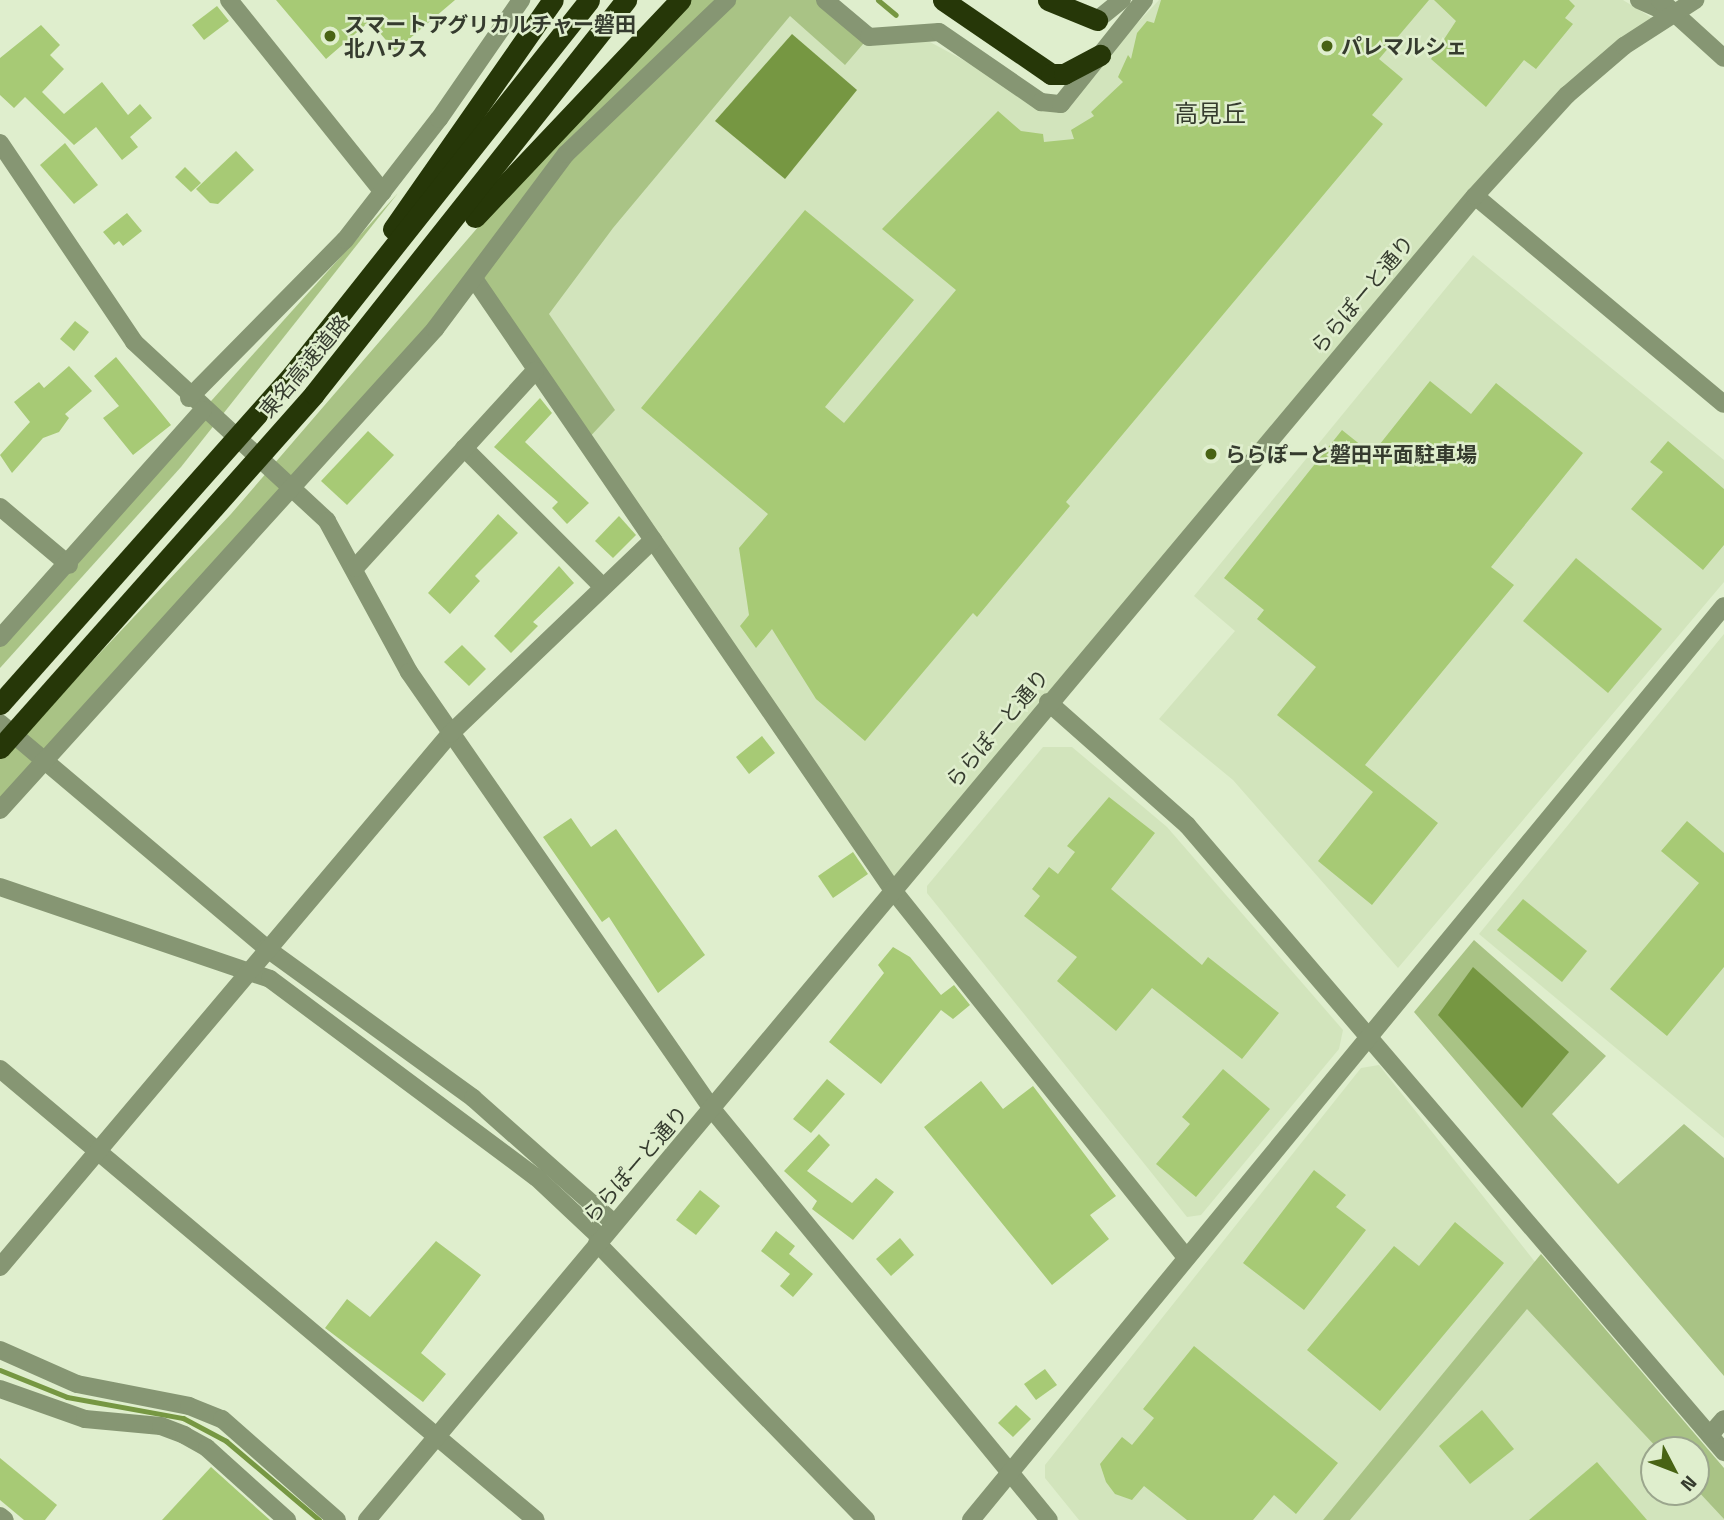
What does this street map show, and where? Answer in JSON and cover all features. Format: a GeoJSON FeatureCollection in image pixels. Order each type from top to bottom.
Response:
{"type":"FeatureCollection","features":[{"type":"Feature","properties":{"kind":"highway"},"geometry":{"type":"LineString","coordinates":[[292,375],[552,0]]}},
{"type":"Feature","properties":{"kind":"highway","name":"東名高速道路"},"geometry":{"type":"LineString","coordinates":[[0,704],[292,375],[589,0]]}},
{"type":"Feature","properties":{"kind":"highway","name":"東名高速道路"},"geometry":{"type":"LineString","coordinates":[[0,748],[314,394],[626,0]]}},
{"type":"Feature","properties":{"kind":"highway"},"geometry":{"type":"LineString","coordinates":[[314,394],[680,0]]}},
{"type":"Feature","properties":{"kind":"highway"},"geometry":{"type":"LineString","coordinates":[[943,0],[1051,74],[1064,74],[1100,55]]}},
{"type":"Feature","properties":{"kind":"highway"},"geometry":{"type":"LineString","coordinates":[[1048,0],[1097,20]]}},
{"type":"Feature","properties":{"kind":"street"},"geometry":{"type":"LineString","coordinates":[[229,0],[383,192]]}},
{"type":"Feature","properties":{"kind":"street"},"geometry":{"type":"LineString","coordinates":[[0,638],[69,565],[345,240],[383,192],[521,0]]}},
{"type":"Feature","properties":{"kind":"street"},"geometry":{"type":"LineString","coordinates":[[0,810],[41,759],[475,280],[566,154],[727,0]]}},
{"type":"Feature","properties":{"kind":"street"},"geometry":{"type":"LineString","coordinates":[[825,0],[869,37],[892,39],[920,31],[959,41],[1041,103],[1061,104],[1144,0]]}},
{"type":"Feature","properties":{"kind":"street"},"geometry":{"type":"LineString","coordinates":[[1097,20],[1122,0]]}},
{"type":"Feature","properties":{"kind":"street"},"geometry":{"type":"LineString","coordinates":[[1639,0],[1665,7],[1724,58]]}},
{"type":"Feature","properties":{"kind":"street","name":"ららぽーと通り"},"geometry":{"type":"LineString","coordinates":[[368,1520],[1048,702],[1475,196],[1567,95],[1665,7],[1695,0]]}},
{"type":"Feature","properties":{"kind":"street"},"geometry":{"type":"LineString","coordinates":[[0,143],[94,290],[134,342],[201,408],[289,484],[327,521],[355,568],[409,672],[712,1109],[1049,1520]]}},
{"type":"Feature","properties":{"kind":"street"},"geometry":{"type":"LineString","coordinates":[[1475,196],[1724,404]]}},
{"type":"Feature","properties":{"kind":"street"},"geometry":{"type":"LineString","coordinates":[[475,280],[892,889],[1187,1258]]}},
{"type":"Feature","properties":{"kind":"street"},"geometry":{"type":"LineString","coordinates":[[355,568],[536,371]]}},
{"type":"Feature","properties":{"kind":"street"},"geometry":{"type":"LineString","coordinates":[[464,448],[603,586]]}},
{"type":"Feature","properties":{"kind":"street"},"geometry":{"type":"LineString","coordinates":[[0,507],[69,565]]}},
{"type":"Feature","properties":{"kind":"street"},"geometry":{"type":"LineString","coordinates":[[0,1267],[93,1151],[450,734],[653,540]]}},
{"type":"Feature","properties":{"kind":"street"},"geometry":{"type":"LineString","coordinates":[[971,1520],[1724,606]]}},
{"type":"Feature","properties":{"kind":"street"},"geometry":{"type":"LineString","coordinates":[[1048,702],[1187,825],[1371,1036],[1724,1452]]}},
{"type":"Feature","properties":{"kind":"street"},"geometry":{"type":"LineString","coordinates":[[0,723],[266,948],[473,1098],[614,1223]]}},
{"type":"Feature","properties":{"kind":"street"},"geometry":{"type":"LineString","coordinates":[[0,887],[248,968],[536,1177],[866,1520]]}},
{"type":"Feature","properties":{"kind":"street"},"geometry":{"type":"LineString","coordinates":[[0,1069],[93,1151],[536,1520]]}},
{"type":"Feature","properties":{"kind":"street"},"geometry":{"type":"LineString","coordinates":[[0,1350],[77,1384],[189,1406],[222,1419],[337,1520]]}},
{"type":"Feature","properties":{"kind":"street"},"geometry":{"type":"LineString","coordinates":[[0,1389],[85,1419],[161,1426],[184,1435],[207,1448],[288,1520]]}},
{"type":"Feature","properties":{"kind":"street"},"geometry":{"type":"LineString","coordinates":[[1710,1436],[1724,1419]]}},
{"type":"Feature","properties":{"kind":"street"},"geometry":{"type":"LineString","coordinates":[[0,1516],[5,1520]]}},
{"type":"Feature","properties":{"kind":"shaded area"},"geometry":{"type":"Polygon","coordinates":[[[691,0],[825,0],[869,37],[845,65],[790,16],[613,228],[549,314],[615,410],[585,442],[475,280],[0,802],[0,759],[231,514],[622,60],[691,0]]]}},
{"type":"Feature","properties":{"kind":"shaded area"},"geometry":{"type":"Polygon","coordinates":[[[733,0],[869,37],[930,42],[1041,102],[1069,96],[1159,0],[1623,0],[1652,18],[1530,132],[897,883],[475,280],[733,0]]]}},
{"type":"Feature","properties":{"kind":"shaded area"},"geometry":{"type":"Polygon","coordinates":[[[792,34],[857,90],[785,179],[715,121],[792,34]]]}},
{"type":"Feature","properties":{"kind":"shaded area"},"geometry":{"type":"Polygon","coordinates":[[[398,193],[181,467],[0,668],[0,636],[398,193]]]}},
{"type":"Feature","properties":{"kind":"shaded area"},"geometry":{"type":"Polygon","coordinates":[[[1473,255],[1724,460],[1724,582],[1398,968],[1233,780],[1159,719],[1235,631],[1194,596],[1473,255]]]}},
{"type":"Feature","properties":{"kind":"shaded area"},"geometry":{"type":"Polygon","coordinates":[[[1724,634],[1724,1138],[1479,934],[1724,634]]]}},
{"type":"Feature","properties":{"kind":"shaded area"},"geometry":{"type":"Polygon","coordinates":[[[1043,747],[1072,747],[1167,827],[1343,1030],[1339,1049],[1201,1215],[1187,1217],[927,893],[927,886],[1043,747]]]}},
{"type":"Feature","properties":{"kind":"shaded area"},"geometry":{"type":"Polygon","coordinates":[[[1474,940],[1606,1056],[1552,1114],[1618,1184],[1684,1124],[1724,1158],[1724,1376],[1414,1012],[1474,940]]]}},
{"type":"Feature","properties":{"kind":"shaded area"},"geometry":{"type":"Polygon","coordinates":[[[1473,967],[1569,1052],[1522,1108],[1438,1015],[1473,967]]]}},
{"type":"Feature","properties":{"kind":"shaded area"},"geometry":{"type":"Polygon","coordinates":[[[1379,1065],[1673,1436],[1640,1436],[1640,1506],[1710,1506],[1710,1482],[1724,1500],[1724,1520],[1079,1520],[1045,1478],[1045,1465],[1361,1068],[1379,1065]]]}},
{"type":"Feature","properties":{"kind":"shaded area"},"geometry":{"type":"Polygon","coordinates":[[[1541,1254],[1697,1436],[1646,1436],[1527,1309],[1350,1520],[1323,1520],[1541,1254]]]}},
{"type":"Feature","properties":{"kind":"shaded area"},"geometry":{"type":"Polygon","coordinates":[[[1710,1452],[1724,1468],[1724,1519],[1710,1504],[1710,1452]]]}},
{"type":"Feature","properties":{"kind":"building","name":"スマートアグリカルチャー磐田 北ハウス"},"geometry":{"type":"Polygon","coordinates":[[[276,0],[455,0],[395,51],[370,21],[326,59],[276,0]]]}},
{"type":"Feature","properties":{"kind":"building"},"geometry":{"type":"Polygon","coordinates":[[[1161,0],[1429,0],[1379,59],[1403,79],[1372,115],[1383,124],[1066,502],[1070,506],[977,617],[973,613],[865,741],[816,699],[772,629],[756,648],[740,626],[749,615],[739,548],[768,514],[641,408],[805,210],[914,300],[825,407],[844,423],[956,290],[882,229],[998,111],[1021,131],[1043,134],[1044,142],[1074,139],[1071,130],[1094,116],[1091,112],[1123,82],[1118,77],[1128,55],[1131,59],[1137,33],[1147,21],[1154,23],[1161,0]]]}},
{"type":"Feature","properties":{"kind":"building"},"geometry":{"type":"Polygon","coordinates":[[[1434,0],[1569,0],[1575,6],[1565,18],[1573,24],[1536,69],[1524,60],[1486,107],[1431,59],[1456,21],[1434,0]]]}},
{"type":"Feature","properties":{"kind":"building"},"geometry":{"type":"Polygon","coordinates":[[[217,6],[229,21],[204,40],[192,25],[217,6]]]}},
{"type":"Feature","properties":{"kind":"building"},"geometry":{"type":"Polygon","coordinates":[[[41,25],[60,45],[50,55],[64,69],[42,92],[64,114],[102,82],[128,115],[140,104],[152,118],[130,137],[138,147],[122,160],[96,127],[74,145],[25,97],[14,108],[0,95],[0,58],[41,25]]]}},
{"type":"Feature","properties":{"kind":"building"},"geometry":{"type":"Polygon","coordinates":[[[65,143],[98,185],[74,204],[40,165],[65,143]]]}},
{"type":"Feature","properties":{"kind":"building"},"geometry":{"type":"Polygon","coordinates":[[[236,151],[254,170],[218,204],[210,203],[196,189],[236,151]]]}},
{"type":"Feature","properties":{"kind":"building"},"geometry":{"type":"Polygon","coordinates":[[[185,167],[201,183],[191,192],[175,177],[185,167]]]}},
{"type":"Feature","properties":{"kind":"building"},"geometry":{"type":"Polygon","coordinates":[[[127,213],[142,231],[123,246],[119,241],[114,245],[103,232],[127,213]]]}},
{"type":"Feature","properties":{"kind":"building"},"geometry":{"type":"Polygon","coordinates":[[[75,321],[89,332],[74,351],[60,339],[75,321]]]}},
{"type":"Feature","properties":{"kind":"building"},"geometry":{"type":"Polygon","coordinates":[[[116,357],[171,425],[133,455],[103,418],[119,406],[94,376],[116,357]]]}},
{"type":"Feature","properties":{"kind":"building"},"geometry":{"type":"Polygon","coordinates":[[[69,366],[92,391],[65,414],[69,418],[59,432],[43,438],[12,473],[0,455],[30,422],[14,402],[39,382],[44,388],[69,366]]]}},
{"type":"Feature","properties":{"kind":"building"},"geometry":{"type":"Polygon","coordinates":[[[1430,381],[1471,414],[1496,383],[1583,453],[1491,567],[1514,585],[1365,765],[1438,823],[1372,905],[1318,861],[1373,792],[1277,715],[1316,667],[1257,619],[1264,610],[1224,578],[1342,430],[1372,454],[1430,381]]]}},
{"type":"Feature","properties":{"kind":"building"},"geometry":{"type":"Polygon","coordinates":[[[540,398],[552,413],[525,442],[589,503],[567,524],[552,508],[558,502],[494,447],[540,398]]]}},
{"type":"Feature","properties":{"kind":"building"},"geometry":{"type":"Polygon","coordinates":[[[368,431],[394,455],[347,505],[321,481],[368,431]]]}},
{"type":"Feature","properties":{"kind":"building"},"geometry":{"type":"Polygon","coordinates":[[[1668,441],[1724,489],[1724,545],[1703,570],[1631,509],[1663,472],[1650,462],[1668,441]]]}},
{"type":"Feature","properties":{"kind":"building"},"geometry":{"type":"Polygon","coordinates":[[[498,514],[518,533],[475,576],[480,581],[450,614],[428,593],[498,514]]]}},
{"type":"Feature","properties":{"kind":"building"},"geometry":{"type":"Polygon","coordinates":[[[619,516],[636,535],[613,558],[595,541],[619,516]]]}},
{"type":"Feature","properties":{"kind":"building"},"geometry":{"type":"Polygon","coordinates":[[[1576,558],[1662,629],[1608,693],[1523,621],[1576,558]]]}},
{"type":"Feature","properties":{"kind":"building"},"geometry":{"type":"Polygon","coordinates":[[[559,566],[574,583],[533,622],[538,626],[511,653],[494,636],[559,566]]]}},
{"type":"Feature","properties":{"kind":"building"},"geometry":{"type":"Polygon","coordinates":[[[462,645],[486,669],[469,686],[444,662],[462,645]]]}},
{"type":"Feature","properties":{"kind":"building"},"geometry":{"type":"Polygon","coordinates":[[[762,736],[775,753],[749,774],[736,757],[762,736]]]}},
{"type":"Feature","properties":{"kind":"building"},"geometry":{"type":"Polygon","coordinates":[[[1109,797],[1155,833],[1111,889],[1202,965],[1208,957],[1279,1013],[1242,1059],[1152,988],[1116,1031],[1057,981],[1077,957],[1024,916],[1040,896],[1032,889],[1049,867],[1058,874],[1075,852],[1067,846],[1109,797]]]}},
{"type":"Feature","properties":{"kind":"building"},"geometry":{"type":"Polygon","coordinates":[[[571,818],[591,847],[616,829],[705,955],[658,993],[609,917],[602,922],[543,837],[571,818]]]}},
{"type":"Feature","properties":{"kind":"building"},"geometry":{"type":"Polygon","coordinates":[[[1687,821],[1724,853],[1724,967],[1667,1036],[1610,989],[1699,883],[1661,851],[1687,821]]]}},
{"type":"Feature","properties":{"kind":"building"},"geometry":{"type":"Polygon","coordinates":[[[853,852],[868,874],[833,898],[818,876],[853,852]]]}},
{"type":"Feature","properties":{"kind":"building"},"geometry":{"type":"Polygon","coordinates":[[[1523,899],[1587,951],[1562,982],[1497,930],[1523,899]]]}},
{"type":"Feature","properties":{"kind":"building"},"geometry":{"type":"Polygon","coordinates":[[[893,947],[910,957],[941,995],[954,985],[970,1005],[953,1019],[941,1010],[881,1084],[829,1042],[884,973],[878,965],[893,947]]]}},
{"type":"Feature","properties":{"kind":"building"},"geometry":{"type":"Polygon","coordinates":[[[1223,1069],[1270,1109],[1196,1197],[1156,1164],[1190,1124],[1182,1117],[1223,1069]]]}},
{"type":"Feature","properties":{"kind":"building"},"geometry":{"type":"Polygon","coordinates":[[[827,1079],[845,1094],[811,1133],[793,1119],[827,1079]]]}},
{"type":"Feature","properties":{"kind":"building"},"geometry":{"type":"Polygon","coordinates":[[[981,1081],[1003,1109],[1033,1086],[1116,1196],[1090,1215],[1109,1239],[1052,1285],[924,1127],[981,1081]]]}},
{"type":"Feature","properties":{"kind":"building"},"geometry":{"type":"Polygon","coordinates":[[[819,1134],[830,1145],[807,1171],[852,1203],[876,1178],[894,1192],[853,1240],[812,1209],[817,1201],[784,1171],[819,1134]]]}},
{"type":"Feature","properties":{"kind":"building"},"geometry":{"type":"Polygon","coordinates":[[[1314,1170],[1346,1195],[1336,1207],[1366,1230],[1304,1310],[1243,1263],[1314,1170]]]}},
{"type":"Feature","properties":{"kind":"building"},"geometry":{"type":"Polygon","coordinates":[[[700,1190],[720,1206],[696,1235],[676,1220],[700,1190]]]}},
{"type":"Feature","properties":{"kind":"building"},"geometry":{"type":"Polygon","coordinates":[[[1455,1222],[1504,1263],[1380,1411],[1307,1350],[1394,1246],[1419,1266],[1455,1222]]]}},
{"type":"Feature","properties":{"kind":"building"},"geometry":{"type":"Polygon","coordinates":[[[776,1231],[795,1246],[789,1254],[813,1274],[793,1297],[780,1286],[790,1274],[761,1251],[776,1231]]]}},
{"type":"Feature","properties":{"kind":"building"},"geometry":{"type":"Polygon","coordinates":[[[900,1238],[914,1255],[891,1276],[876,1259],[900,1238]]]}},
{"type":"Feature","properties":{"kind":"building"},"geometry":{"type":"Polygon","coordinates":[[[436,1241],[481,1275],[421,1353],[446,1374],[423,1402],[325,1328],[347,1299],[370,1317],[436,1241]]]}},
{"type":"Feature","properties":{"kind":"building"},"geometry":{"type":"Polygon","coordinates":[[[1194,1346],[1338,1463],[1296,1514],[1274,1495],[1253,1520],[1187,1520],[1144,1486],[1132,1500],[1115,1494],[1106,1482],[1100,1464],[1122,1437],[1132,1445],[1154,1418],[1143,1409],[1194,1346]]]}},
{"type":"Feature","properties":{"kind":"building"},"geometry":{"type":"Polygon","coordinates":[[[1045,1369],[1057,1385],[1036,1400],[1024,1384],[1045,1369]]]}},
{"type":"Feature","properties":{"kind":"building"},"geometry":{"type":"Polygon","coordinates":[[[1016,1405],[1031,1419],[1013,1437],[998,1423],[1016,1405]]]}},
{"type":"Feature","properties":{"kind":"building"},"geometry":{"type":"Polygon","coordinates":[[[1482,1410],[1514,1449],[1470,1484],[1439,1446],[1482,1410]]]}},
{"type":"Feature","properties":{"kind":"building"},"geometry":{"type":"Polygon","coordinates":[[[0,1458],[57,1505],[45,1520],[24,1520],[0,1500],[0,1458]]]}},
{"type":"Feature","properties":{"kind":"building"},"geometry":{"type":"Polygon","coordinates":[[[1597,1462],[1647,1520],[1529,1520],[1597,1462]]]}},
{"type":"Feature","properties":{"kind":"building"},"geometry":{"type":"Polygon","coordinates":[[[211,1467],[270,1520],[162,1520],[211,1467]]]}},
{"type":"Feature","properties":{"kind":"waterway"},"geometry":{"type":"LineString","coordinates":[[878,0],[896,15]]}},
{"type":"Feature","properties":{"kind":"waterway"},"geometry":{"type":"LineString","coordinates":[[0,1370],[67,1397],[183,1418],[226,1441],[319,1520]]}},
{"type":"Feature","properties":{"kind":"place","name":"スマートアグリカルチャー磐田 北ハウス"},"geometry":{"type":"Point","coordinates":[330,36]}},
{"type":"Feature","properties":{"kind":"place","name":"パレマルシェ"},"geometry":{"type":"Point","coordinates":[1327,46]}},
{"type":"Feature","properties":{"kind":"place","name":"ららぽーと磐田平面駐車場"},"geometry":{"type":"Point","coordinates":[1211,454]}},
{"type":"Feature","properties":{"kind":"district","name":"高見丘"},"geometry":{"type":"Point","coordinates":[1210,114]}}]}
